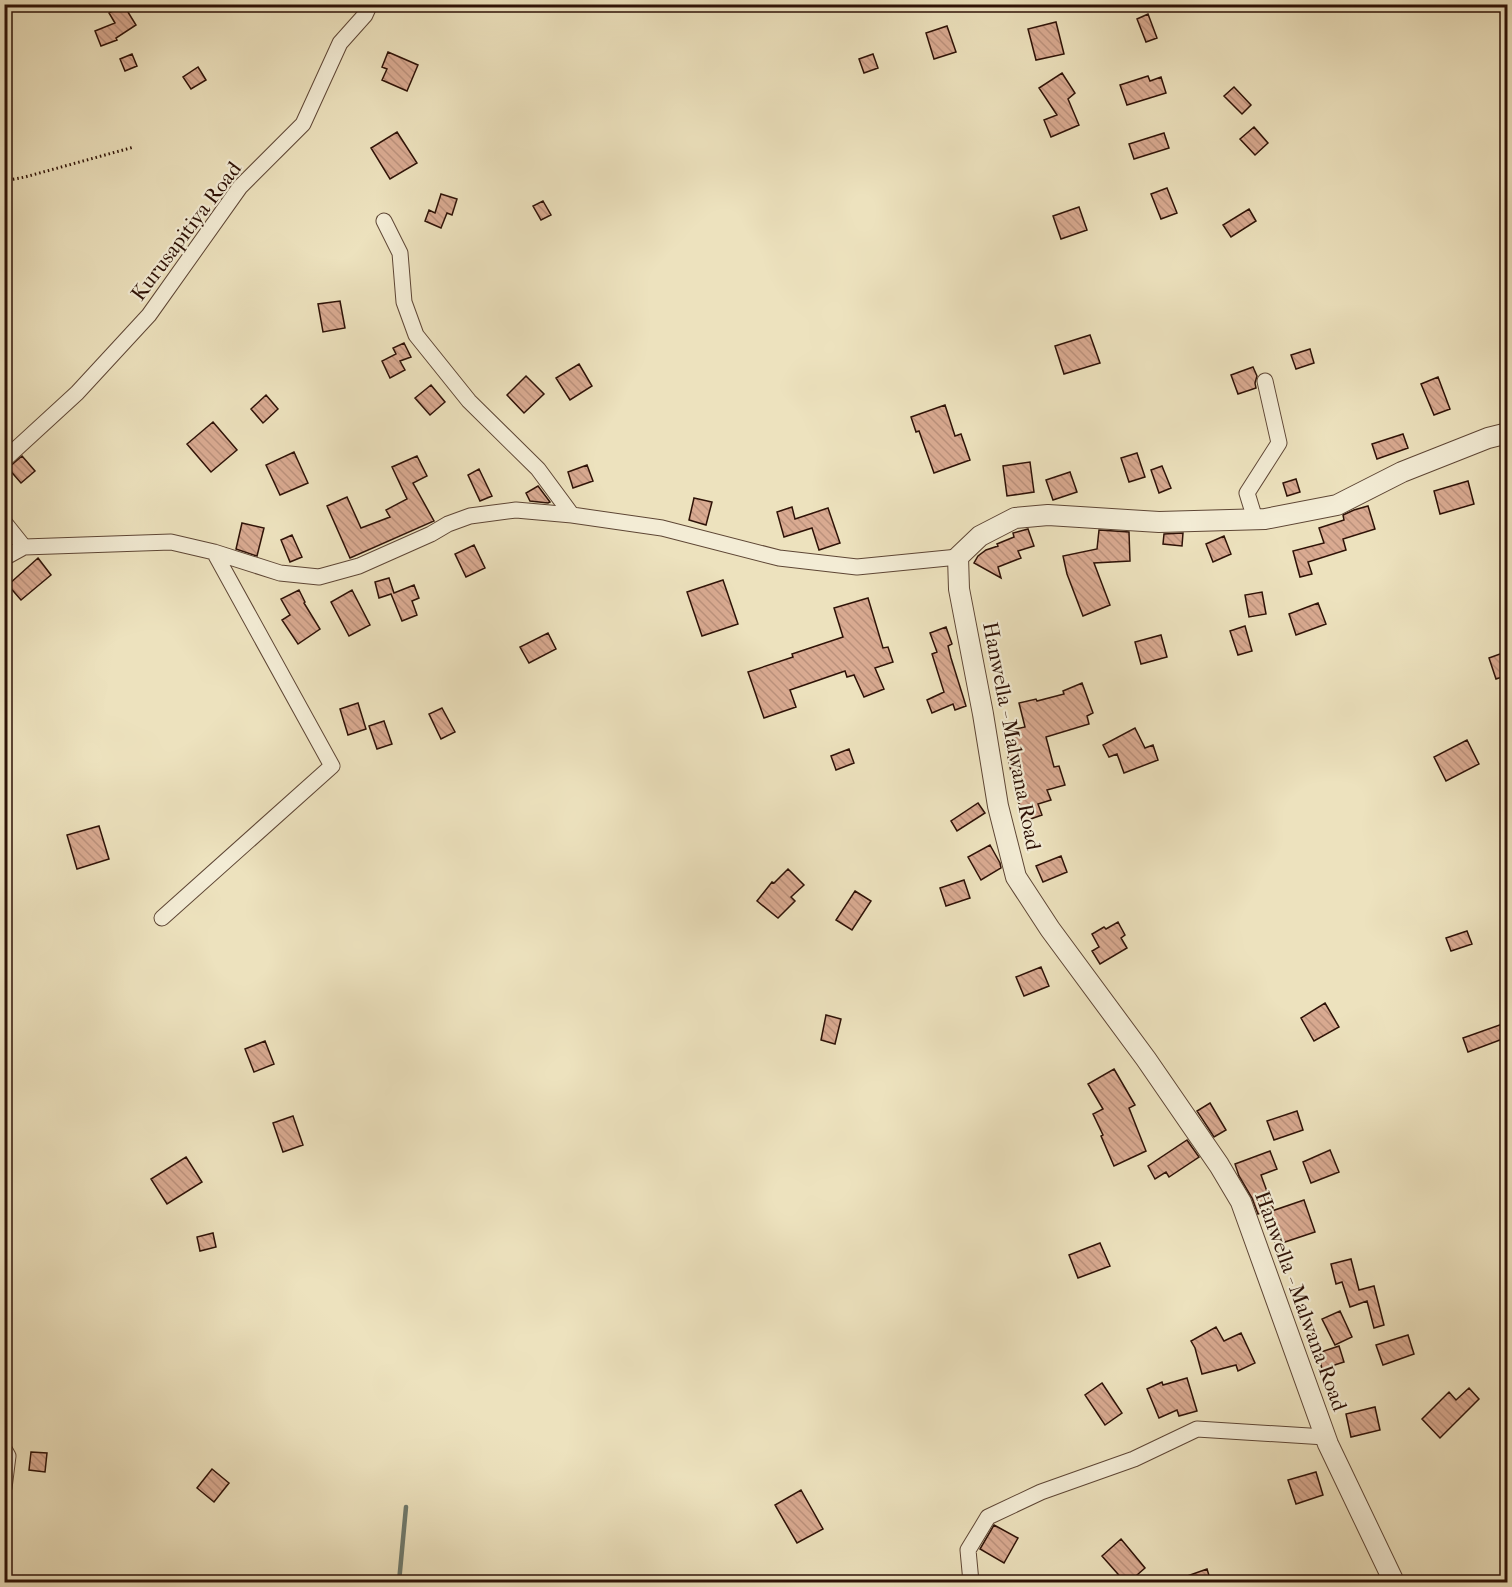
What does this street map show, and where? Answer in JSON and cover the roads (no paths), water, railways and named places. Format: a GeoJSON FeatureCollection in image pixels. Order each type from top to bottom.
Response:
{"type":"FeatureCollection","features":[{"type":"Feature","properties":{"kind":"street","name":"Kurusapitiya Road"},"geometry":{"type":"LineString","coordinates":[[4,460],[77,393],[149,315],[240,187],[303,123],[340,43],[365,15],[370,4]]}},
{"type":"Feature","properties":{"kind":"street"},"geometry":{"type":"LineString","coordinates":[[384,221],[400,253],[404,302],[416,335],[469,400],[538,469],[572,515]]}},
{"type":"Feature","properties":{"kind":"street"},"geometry":{"type":"LineString","coordinates":[[1255,519],[1246,493],[1279,442],[1264,381]]}},
{"type":"Feature","properties":{"kind":"street"},"geometry":{"type":"LineString","coordinates":[[4,558],[24,547],[171,542],[214,552],[280,573],[319,577],[359,566],[470,516],[516,510],[572,515],[662,528],[779,558],[857,567],[958,557],[980,536],[1016,518],[1048,515],[1159,522],[1265,519],[1337,505],[1402,472],[1488,438],[1508,433]]}},
{"type":"Feature","properties":{"kind":"street"},"geometry":{"type":"LineString","coordinates":[[4,522],[24,547]]}},
{"type":"Feature","properties":{"kind":"street"},"geometry":{"type":"LineString","coordinates":[[162,918],[332,766],[214,552]]}},
{"type":"Feature","properties":{"kind":"street","name":"Hanwella - Malwana Road"},"geometry":{"type":"LineString","coordinates":[[958,557],[959,589],[998,806],[1017,877],[1050,928],[1146,1059],[1206,1146],[1241,1202],[1325,1437],[1394,1582]]}},
{"type":"Feature","properties":{"kind":"street"},"geometry":{"type":"LineString","coordinates":[[971,1582],[968,1550],[988,1516],[1041,1492],[1134,1459],[1197,1429],[1325,1437]]}},
{"type":"Feature","properties":{"kind":"street"},"geometry":{"type":"LineString","coordinates":[[4,1449],[8,1456],[4,1488]]}},
{"type":"Feature","properties":{"kind":"waterway"},"geometry":{"type":"LineString","coordinates":[[399,1582],[406,1507]]}}]}
